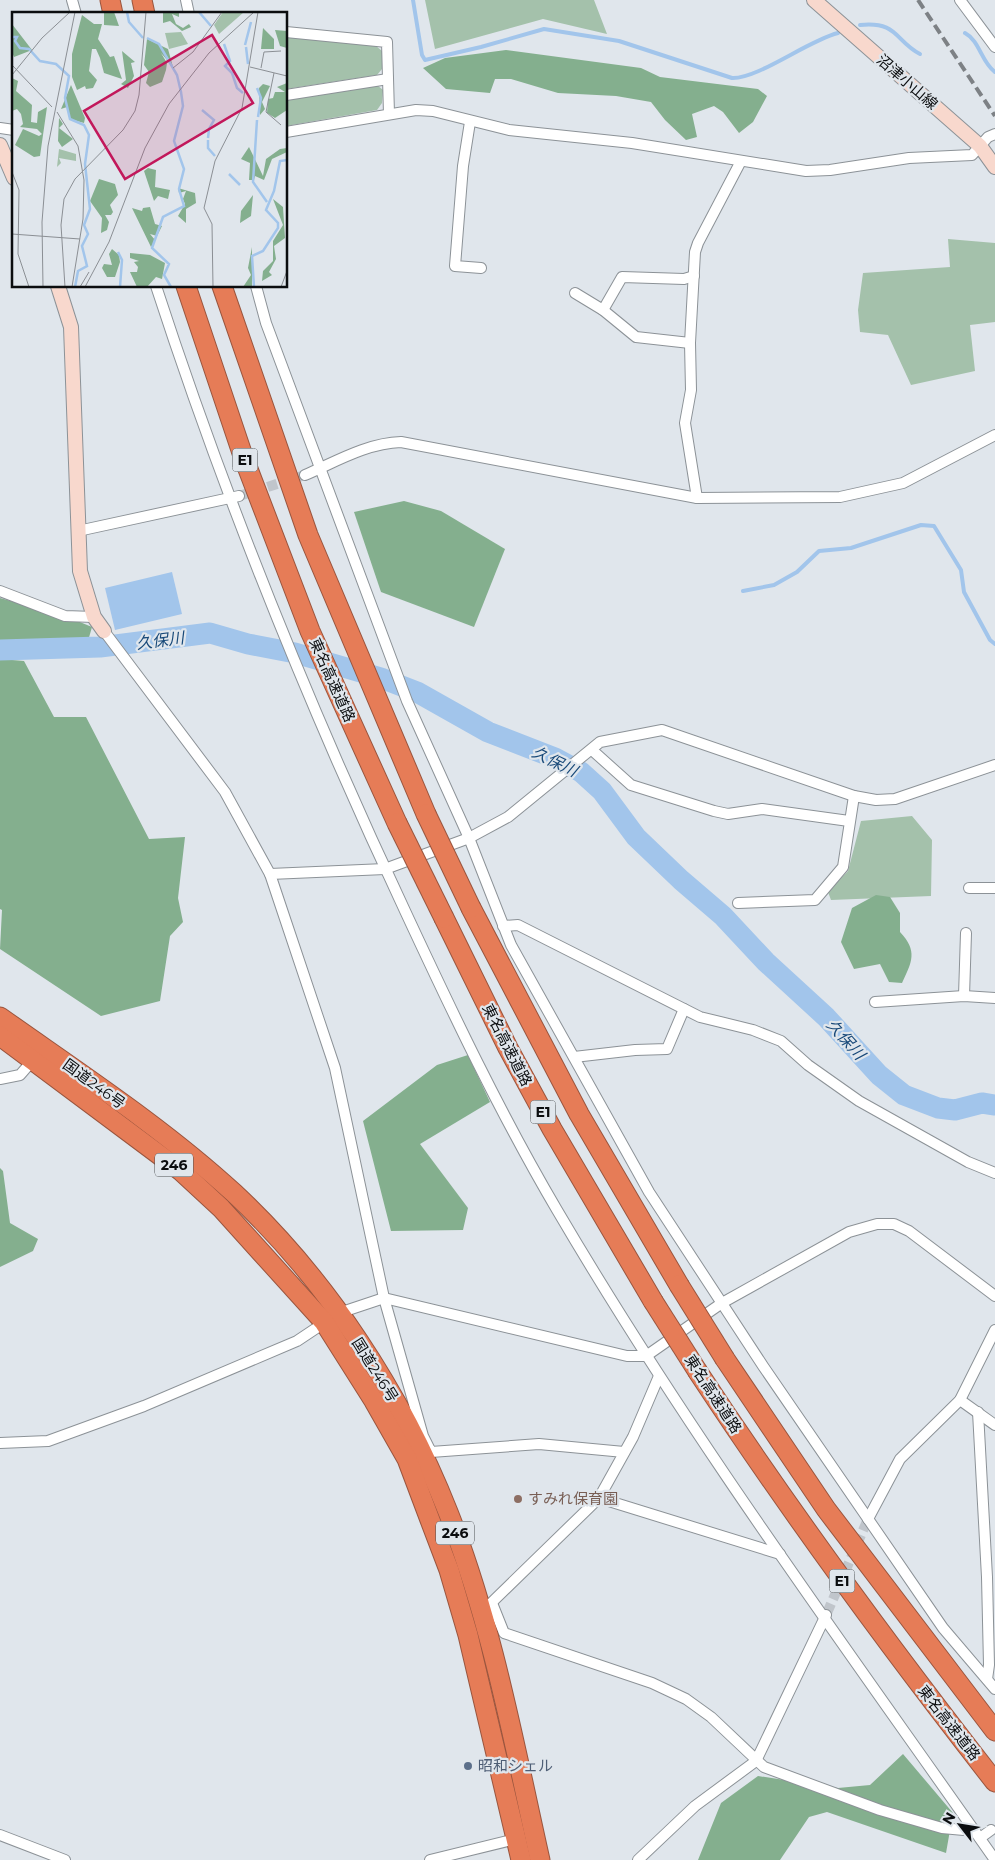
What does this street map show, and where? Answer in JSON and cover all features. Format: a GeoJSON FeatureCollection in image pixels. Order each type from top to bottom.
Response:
{"type":"FeatureCollection","features":[{"type":"Feature","properties":{"kind":"highway","name":"東名高速道路"},"geometry":{"type":"LineString","coordinates":[[187,288],[243,456],[310,631],[338,696],[396,823],[508,1048],[556,1137],[652,1301],[770,1480],[862,1609],[995,1782]]}},
{"type":"Feature","properties":{"kind":"highway","name":"東名高速道路"},"geometry":{"type":"LineString","coordinates":[[223,288],[308,535],[344,624],[426,814],[471,908],[579,1114],[724,1359],[826,1509],[995,1731]]}},
{"type":"Feature","properties":{"kind":"highway","name":"国道246号"},"geometry":{"type":"LineString","coordinates":[[0,1017],[184,1151],[234,1194],[294,1256],[331,1318],[406,1459],[434,1528],[449,1570],[468,1635],[522,1860]]}},
{"type":"Feature","properties":{"kind":"highway","name":"国道246号"},"geometry":{"type":"LineString","coordinates":[[0,1036],[181,1171],[331,1318],[385,1384],[421,1450],[487,1608],[540,1860]]}},
{"type":"Feature","properties":{"kind":"street","name":"沼津小山線"},"geometry":{"type":"LineString","coordinates":[[814,0],[980,146],[995,167]]}},
{"type":"Feature","properties":{"kind":"street"},"geometry":{"type":"LineString","coordinates":[[974,0],[962,3],[995,48]]}},
{"type":"Feature","properties":{"kind":"street"},"geometry":{"type":"LineString","coordinates":[[288,32],[387,42],[390,114]]}},
{"type":"Feature","properties":{"kind":"street"},"geometry":{"type":"LineString","coordinates":[[288,95],[388,79]]}},
{"type":"Feature","properties":{"kind":"street"},"geometry":{"type":"LineString","coordinates":[[288,132],[416,110],[433,111],[470,122],[509,130],[632,143],[806,171],[830,170],[909,158],[972,155],[988,137],[995,134]]}},
{"type":"Feature","properties":{"kind":"street"},"geometry":{"type":"LineString","coordinates":[[470,122],[463,166],[455,266],[480,268]]}},
{"type":"Feature","properties":{"kind":"street"},"geometry":{"type":"LineString","coordinates":[[0,145],[12,173]]}},
{"type":"Feature","properties":{"kind":"street"},"geometry":{"type":"LineString","coordinates":[[697,498],[685,423],[691,390],[690,343],[698,242],[741,161]]}},
{"type":"Feature","properties":{"kind":"street"},"geometry":{"type":"LineString","coordinates":[[603,310],[622,277],[684,279],[694,276]]}},
{"type":"Feature","properties":{"kind":"street"},"geometry":{"type":"LineString","coordinates":[[59,288],[71,327],[80,570],[94,617],[225,792],[270,874],[335,1068],[384,1298],[423,1436],[431,1452],[539,1444],[624,1452]]}},
{"type":"Feature","properties":{"kind":"street"},"geometry":{"type":"LineString","coordinates":[[157,288],[235,497],[282,635],[311,705],[385,869],[466,1042],[555,1206],[646,1356],[780,1554],[995,1860]]}},
{"type":"Feature","properties":{"kind":"street"},"geometry":{"type":"LineString","coordinates":[[257,288],[266,323],[407,700],[469,838],[503,926],[649,1192],[868,1520],[943,1628],[995,1689]]}},
{"type":"Feature","properties":{"kind":"street"},"geometry":{"type":"LineString","coordinates":[[575,293],[603,310],[636,336],[690,343]]}},
{"type":"Feature","properties":{"kind":"street"},"geometry":{"type":"LineString","coordinates":[[304,475],[386,442],[401,442],[697,498],[840,497],[858,495],[903,484],[995,435]]}},
{"type":"Feature","properties":{"kind":"street"},"geometry":{"type":"LineString","coordinates":[[78,531],[235,497]]}},
{"type":"Feature","properties":{"kind":"street"},"geometry":{"type":"LineString","coordinates":[[0,590],[65,616],[94,617]]}},
{"type":"Feature","properties":{"kind":"street"},"geometry":{"type":"LineString","coordinates":[[270,874],[385,869],[469,838],[508,817],[600,742],[662,730],[854,796],[876,800],[895,799],[995,765]]}},
{"type":"Feature","properties":{"kind":"street"},"geometry":{"type":"LineString","coordinates":[[592,750],[631,785],[714,811],[728,814],[762,809],[849,821]]}},
{"type":"Feature","properties":{"kind":"street"},"geometry":{"type":"LineString","coordinates":[[738,903],[815,900],[843,867],[854,796]]}},
{"type":"Feature","properties":{"kind":"street"},"geometry":{"type":"LineString","coordinates":[[969,888],[995,888]]}},
{"type":"Feature","properties":{"kind":"street"},"geometry":{"type":"LineString","coordinates":[[503,926],[518,925],[700,1017],[753,1030],[781,1041],[808,1065],[859,1100],[968,1162],[995,1173]]}},
{"type":"Feature","properties":{"kind":"street"},"geometry":{"type":"LineString","coordinates":[[964,996],[966,933]]}},
{"type":"Feature","properties":{"kind":"street"},"geometry":{"type":"LineString","coordinates":[[875,1002],[964,996],[995,998]]}},
{"type":"Feature","properties":{"kind":"street"},"geometry":{"type":"LineString","coordinates":[[574,1058],[635,1050],[667,1049],[684,1009]]}},
{"type":"Feature","properties":{"kind":"street"},"geometry":{"type":"LineString","coordinates":[[0,1079],[20,1075],[33,1060]]}},
{"type":"Feature","properties":{"kind":"street"},"geometry":{"type":"LineString","coordinates":[[0,1443],[48,1441],[144,1406],[297,1341],[331,1318],[384,1298],[628,1356],[646,1356],[722,1303],[849,1232],[877,1224],[894,1224],[909,1231],[995,1296]]}},
{"type":"Feature","properties":{"kind":"street"},"geometry":{"type":"LineString","coordinates":[[868,1520],[900,1459],[960,1400],[995,1330]]}},
{"type":"Feature","properties":{"kind":"street"},"geometry":{"type":"LineString","coordinates":[[659,1376],[633,1437],[599,1498],[487,1608],[504,1633],[652,1683],[686,1699],[711,1718],[764,1768],[880,1810],[942,1828],[977,1834],[991,1830]]}},
{"type":"Feature","properties":{"kind":"street"},"geometry":{"type":"LineString","coordinates":[[960,1400],[995,1424]]}},
{"type":"Feature","properties":{"kind":"street"},"geometry":{"type":"LineString","coordinates":[[978,1412],[987,1577],[989,1665],[987,1679]]}},
{"type":"Feature","properties":{"kind":"street"},"geometry":{"type":"LineString","coordinates":[[599,1498],[780,1554]]}},
{"type":"Feature","properties":{"kind":"street"},"geometry":{"type":"LineString","coordinates":[[638,1860],[695,1806],[756,1761],[825,1616]]}},
{"type":"Feature","properties":{"kind":"street"},"geometry":{"type":"LineString","coordinates":[[0,1834],[65,1860]]}},
{"type":"Feature","properties":{"kind":"street"},"geometry":{"type":"LineString","coordinates":[[430,1860],[516,1839]]}},
{"type":"Feature","properties":{"kind":"green space"},"geometry":{"type":"Polygon","coordinates":[[[425,0],[594,0],[607,34],[543,19],[435,49],[425,0]]]}},
{"type":"Feature","properties":{"kind":"green space"},"geometry":{"type":"Polygon","coordinates":[[[288,37],[376,46],[382,51],[382,69],[377,75],[288,89],[288,37]]]}},
{"type":"Feature","properties":{"kind":"green space"},"geometry":{"type":"Polygon","coordinates":[[[506,50],[641,68],[660,77],[758,89],[767,96],[753,122],[739,133],[723,112],[714,106],[692,114],[697,137],[686,140],[665,120],[651,102],[616,96],[558,93],[511,79],[495,79],[490,93],[446,89],[423,68],[445,58],[506,50]]]}},
{"type":"Feature","properties":{"kind":"green space"},"geometry":{"type":"Polygon","coordinates":[[[377,85],[383,90],[382,103],[377,110],[288,126],[288,99],[377,85]]]}},
{"type":"Feature","properties":{"kind":"green space"},"geometry":{"type":"Polygon","coordinates":[[[948,239],[995,243],[995,322],[970,325],[975,371],[911,385],[888,335],[860,332],[858,310],[863,273],[950,267],[948,239]]]}},
{"type":"Feature","properties":{"kind":"green space"},"geometry":{"type":"Polygon","coordinates":[[[404,501],[441,511],[505,549],[474,627],[381,592],[354,512],[404,501]]]}},
{"type":"Feature","properties":{"kind":"green space"},"geometry":{"type":"Polygon","coordinates":[[[0,598],[65,616],[92,627],[88,641],[0,641],[0,598]]]}},
{"type":"Feature","properties":{"kind":"green space"},"geometry":{"type":"Polygon","coordinates":[[[0,659],[24,661],[54,717],[86,717],[149,839],[185,837],[178,898],[183,922],[170,936],[160,1001],[101,1016],[0,949],[2,910],[0,909],[0,659]]]}},
{"type":"Feature","properties":{"kind":"green space"},"geometry":{"type":"Polygon","coordinates":[[[912,816],[932,840],[931,896],[831,900],[828,892],[848,871],[861,821],[912,816]]]}},
{"type":"Feature","properties":{"kind":"green space"},"geometry":{"type":"Polygon","coordinates":[[[876,895],[890,897],[900,913],[900,932],[909,945],[912,957],[902,983],[889,982],[880,964],[854,969],[841,942],[852,908],[876,895]]]}},
{"type":"Feature","properties":{"kind":"green space"},"geometry":{"type":"Polygon","coordinates":[[[468,1055],[490,1102],[420,1144],[468,1208],[463,1230],[391,1231],[363,1121],[437,1065],[468,1055]]]}},
{"type":"Feature","properties":{"kind":"green space"},"geometry":{"type":"Polygon","coordinates":[[[0,1168],[3,1171],[10,1223],[38,1239],[33,1251],[0,1267],[0,1168]]]}},
{"type":"Feature","properties":{"kind":"green space"},"geometry":{"type":"Polygon","coordinates":[[[903,1754],[953,1813],[946,1853],[827,1812],[809,1817],[780,1860],[698,1860],[721,1803],[758,1776],[838,1788],[870,1785],[903,1754]]]}},
{"type":"Feature","properties":{"kind":"water"},"geometry":{"type":"Polygon","coordinates":[[[172,572],[182,614],[115,630],[105,588],[172,572]]]}},
{"type":"Feature","properties":{"kind":"waterway"},"geometry":{"type":"LineString","coordinates":[[413,0],[422,55],[425,60],[481,47],[544,29],[619,41],[732,78],[755,73],[826,37],[838,33]]}},
{"type":"Feature","properties":{"kind":"waterway"},"geometry":{"type":"LineString","coordinates":[[860,25],[882,26],[889,29],[920,54]]}},
{"type":"Feature","properties":{"kind":"waterway"},"geometry":{"type":"LineString","coordinates":[[965,33],[974,41],[990,68],[995,72]]}},
{"type":"Feature","properties":{"kind":"waterway"},"geometry":{"type":"LineString","coordinates":[[743,591],[774,585],[797,572],[819,551],[851,548],[921,525],[934,526],[961,570],[964,592],[990,640],[995,644]]}},
{"type":"Feature","properties":{"kind":"waterway","name":"久保川"},"geometry":{"type":"LineString","coordinates":[[0,650],[100,647],[210,633],[248,644],[295,653],[381,678],[417,692],[488,732],[555,758],[581,772],[602,791],[636,837],[681,880],[723,916],[766,962],[826,1017],[879,1075],[904,1095],[938,1108],[955,1110],[982,1103],[995,1105]]}},
{"type":"Feature","properties":{"kind":"tunnel"},"geometry":{"type":"LineString","coordinates":[[239,496],[305,475]]}},
{"type":"Feature","properties":{"kind":"tunnel"},"geometry":{"type":"LineString","coordinates":[[827,1613],[868,1519]]}},
{"type":"Feature","properties":{"kind":"railway"},"geometry":{"type":"LineString","coordinates":[[918,0],[995,116]]}},
{"type":"Feature","properties":{"kind":"place","name":"すみれ保育園"},"geometry":{"type":"Point","coordinates":[518,1499]}},
{"type":"Feature","properties":{"kind":"place","name":"昭和シェル"},"geometry":{"type":"Point","coordinates":[468,1766]}}]}
